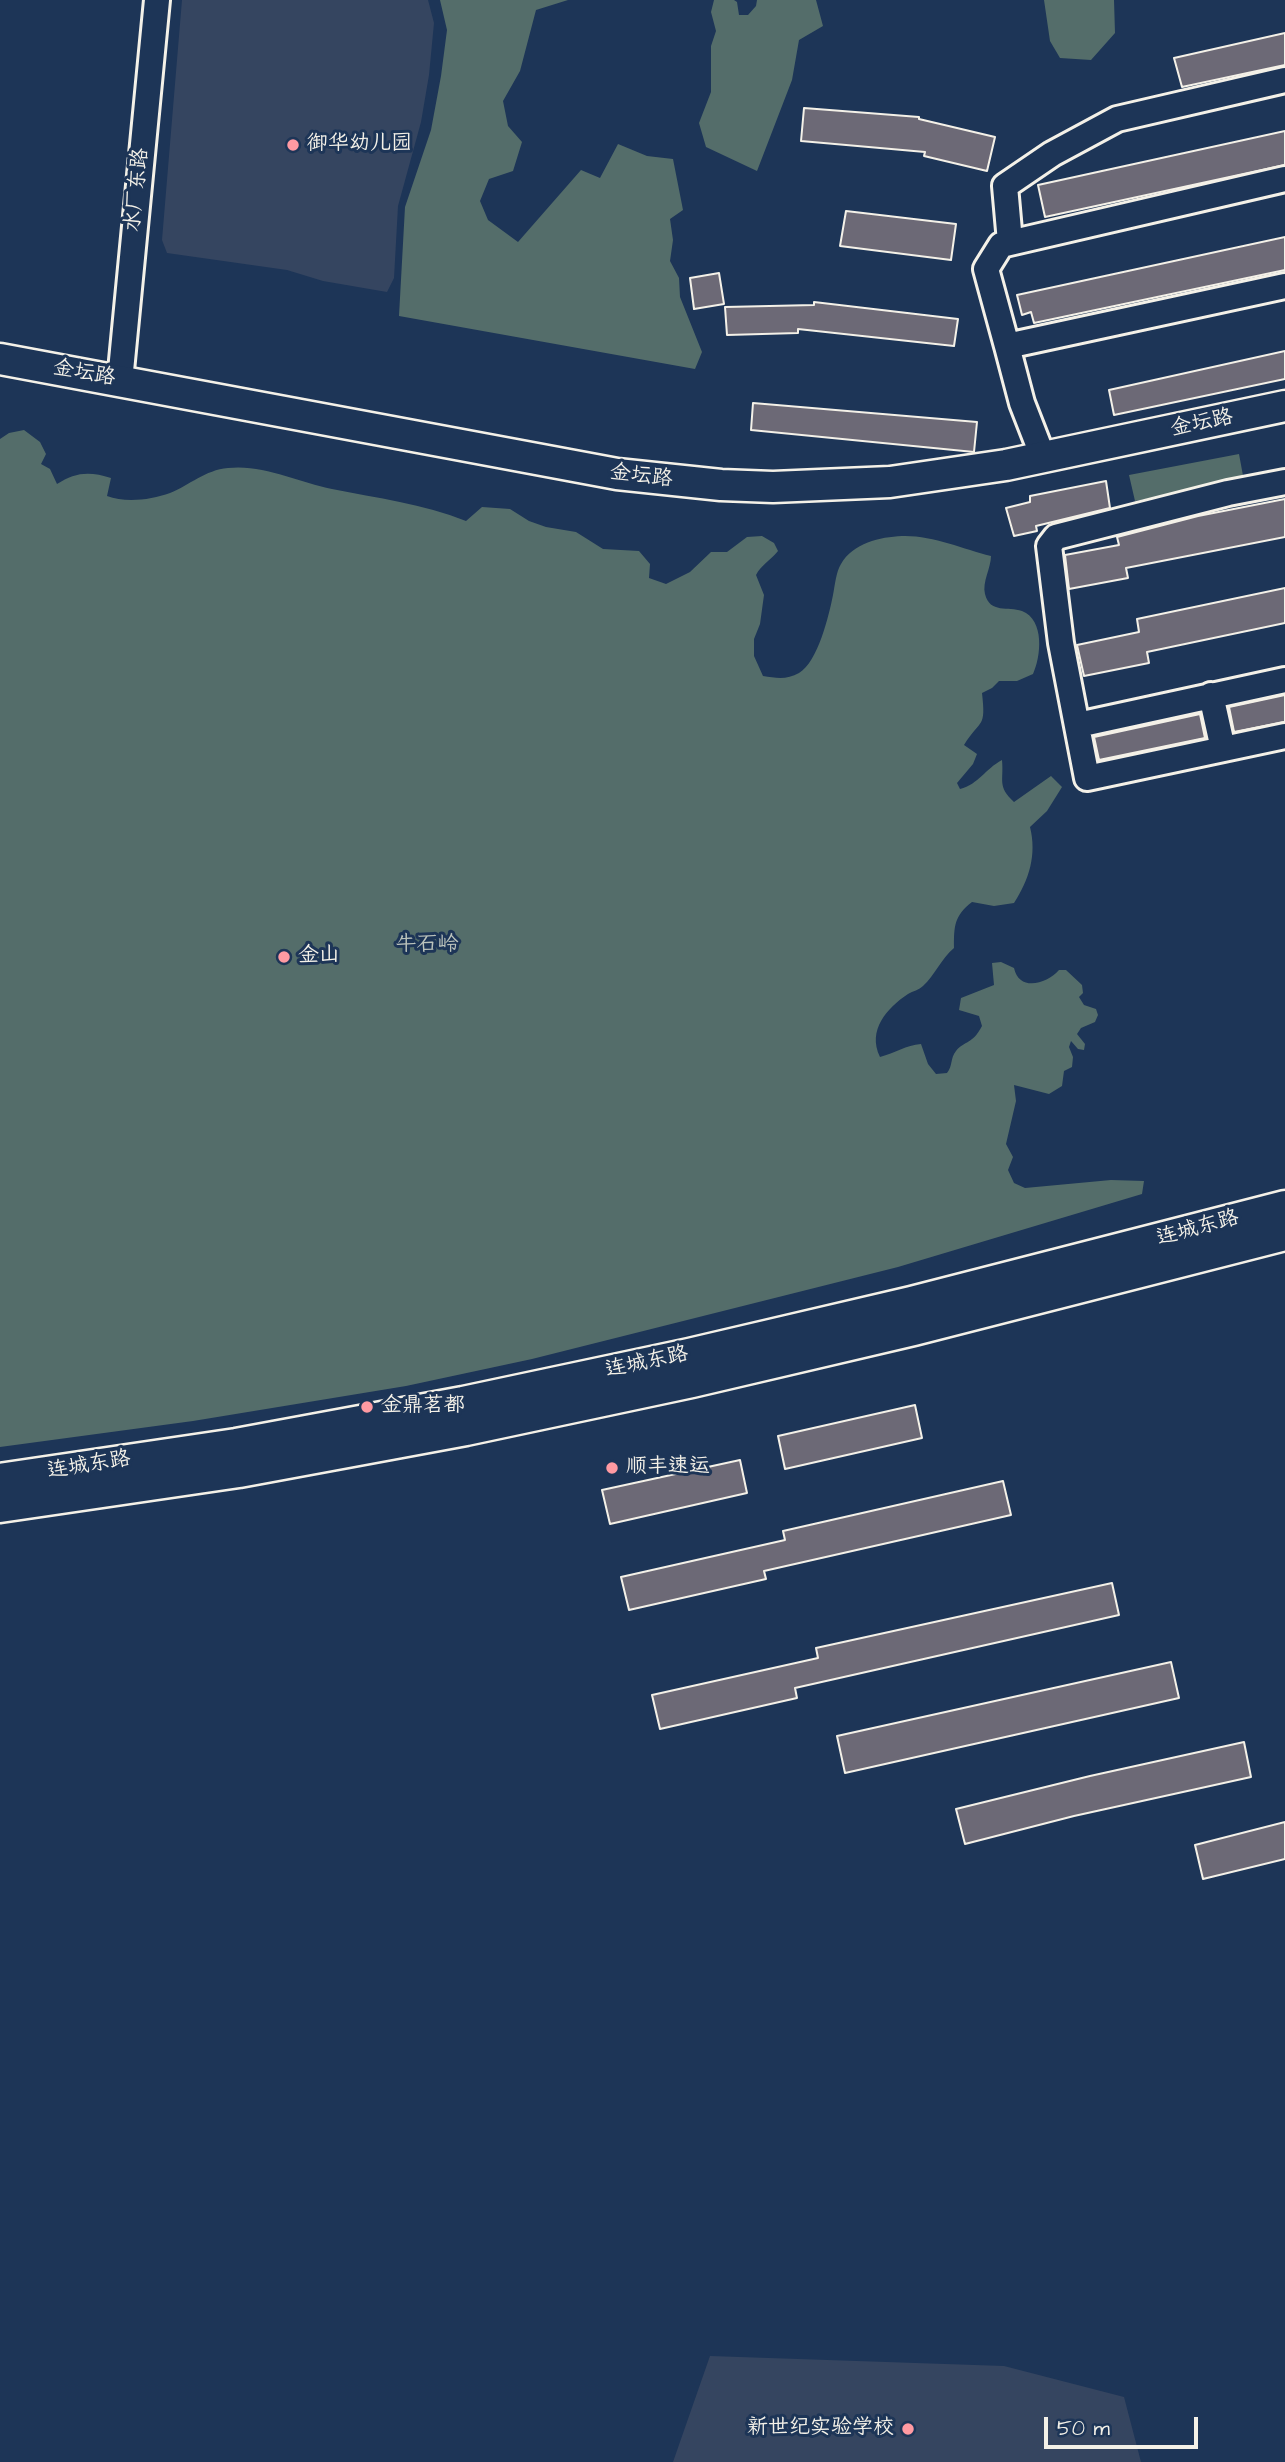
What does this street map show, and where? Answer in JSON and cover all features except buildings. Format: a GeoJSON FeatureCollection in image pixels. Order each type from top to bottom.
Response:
{"type":"FeatureCollection","features":[{"type":"Feature","properties":{"kind":"main road","name":"金坛路"},"geometry":{"type":"LineString","coordinates":[[0,359],[591,470],[668,481],[773,487],[844,485],[948,475],[1285,406]]}},
{"type":"Feature","properties":{"kind":"main road","name":"连城东路"},"geometry":{"type":"LineString","coordinates":[[0,1479],[236,1444],[530,1388],[911,1302],[1285,1206]]}},
{"type":"Feature","properties":{"kind":"main road","name":"连城东路"},"geometry":{"type":"LineString","coordinates":[[0,1507],[239,1472],[599,1402],[914,1330],[1285,1236]]}},
{"type":"Feature","properties":{"kind":"street","name":"水厂东路"},"geometry":{"type":"LineString","coordinates":[[120,381],[157,0]]}},
{"type":"Feature","properties":{"kind":"street"},"geometry":{"type":"LineString","coordinates":[[1010,242],[1005,186],[1052,154],[1117,119],[1285,80]]}},
{"type":"Feature","properties":{"kind":"street"},"geometry":{"type":"LineString","coordinates":[[1043,457],[1022,403],[986,269],[1001,245],[1285,179]]}},
{"type":"Feature","properties":{"kind":"street"},"geometry":{"type":"LineString","coordinates":[[1007,346],[1285,286]]}},
{"type":"Feature","properties":{"kind":"street"},"geometry":{"type":"LineString","coordinates":[[1285,482],[1056,537],[1049,546],[1060,643],[1087,778],[1285,736]]}},
{"type":"Feature","properties":{"kind":"street"},"geometry":{"type":"LineString","coordinates":[[1078,725],[1285,680]]}},
{"type":"Feature","properties":{"kind":"street"},"geometry":{"type":"LineString","coordinates":[[1211,695],[1223,749]]}},
{"type":"Feature","properties":{"kind":"shaded area","name":"御华幼儿园"},"geometry":{"type":"Polygon","coordinates":[[[182,0],[428,0],[434,23],[429,75],[421,122],[398,206],[394,278],[387,292],[323,281],[287,270],[167,253],[162,240],[182,0]]]}},
{"type":"Feature","properties":{"kind":"shaded area","name":"新世纪实验学校"},"geometry":{"type":"Polygon","coordinates":[[[710,2356],[1004,2366],[1124,2397],[1141,2462],[673,2462],[710,2356]]]}},
{"type":"Feature","properties":{"kind":"green space"},"geometry":{"type":"Polygon","coordinates":[[[440,0],[568,0],[536,10],[520,71],[503,101],[508,126],[522,142],[513,171],[489,179],[480,201],[488,220],[518,242],[581,170],[600,178],[618,144],[647,156],[673,159],[683,210],[670,219],[673,240],[670,261],[679,278],[680,297],[702,352],[695,369],[399,316],[405,207],[431,130],[447,30],[440,0]]]}},
{"type":"Feature","properties":{"kind":"green space"},"geometry":{"type":"Polygon","coordinates":[[[714,0],[734,0],[737,2],[739,15],[748,15],[756,6],[757,0],[816,0],[823,26],[799,40],[792,80],[757,171],[706,147],[699,123],[711,92],[711,46],[716,31],[711,12],[714,0]]]}},
{"type":"Feature","properties":{"kind":"green space"},"geometry":{"type":"Polygon","coordinates":[[[1044,0],[1114,0],[1115,33],[1091,60],[1060,58],[1050,41],[1044,0]]]}},
{"type":"Feature","properties":{"kind":"green space","name":"牛石岭"},"geometry":{"type":"Polygon","coordinates":[[[24,430],[40,442],[46,454],[41,464],[50,469],[57,484],[76,475],[103,476],[111,478],[107,496],[114,498],[138,500],[155,497],[170,493],[220,469],[254,469],[332,489],[417,506],[466,521],[482,507],[510,509],[529,521],[546,527],[576,532],[603,549],[639,551],[650,564],[649,578],[666,584],[690,572],[711,552],[727,552],[747,537],[762,536],[774,543],[778,551],[756,575],[764,595],[760,624],[754,639],[754,656],[763,676],[786,678],[795,675],[812,659],[825,626],[839,567],[852,551],[860,546],[885,538],[913,536],[991,556],[985,585],[987,600],[995,607],[1022,611],[1035,622],[1039,640],[1038,658],[1033,674],[1017,681],[999,681],[982,693],[983,718],[964,745],[977,754],[973,764],[957,783],[960,789],[967,787],[1002,760],[1003,787],[1014,802],[1051,776],[1062,787],[1047,811],[1030,827],[1033,847],[1030,867],[1014,903],[994,906],[972,902],[966,907],[956,922],[954,948],[920,989],[908,994],[886,1013],[878,1029],[877,1047],[880,1057],[921,1044],[928,1064],[936,1074],[947,1073],[956,1051],[972,1039],[982,1026],[979,1016],[959,1010],[961,998],[994,985],[992,963],[1001,962],[1014,968],[1017,976],[1027,983],[1041,982],[1059,970],[1066,970],[1082,985],[1083,993],[1079,997],[1084,1005],[1096,1009],[1098,1015],[1095,1022],[1081,1028],[1077,1034],[1085,1044],[1084,1050],[1078,1049],[1071,1041],[1069,1047],[1073,1057],[1072,1067],[1064,1071],[1062,1086],[1049,1094],[1014,1085],[1016,1101],[1006,1144],[1013,1157],[1008,1170],[1014,1183],[1025,1188],[1111,1180],[1144,1181],[1142,1194],[898,1267],[532,1359],[406,1386],[193,1421],[0,1447],[0,439],[9,433],[24,430]]]}},
{"type":"Feature","properties":{"kind":"green space"},"geometry":{"type":"Polygon","coordinates":[[[1239,454],[1244,481],[1135,501],[1129,475],[1239,454]]]}},
{"type":"Feature","properties":{"kind":"place","name":"御华幼儿园"},"geometry":{"type":"Point","coordinates":[293,145]}},
{"type":"Feature","properties":{"kind":"place","name":"金山"},"geometry":{"type":"Point","coordinates":[284,957]}},
{"type":"Feature","properties":{"kind":"place","name":"金鼎茗都"},"geometry":{"type":"Point","coordinates":[367,1407]}},
{"type":"Feature","properties":{"kind":"place","name":"顺丰速运"},"geometry":{"type":"Point","coordinates":[612,1468]}},
{"type":"Feature","properties":{"kind":"place","name":"新世纪实验学校"},"geometry":{"type":"Point","coordinates":[908,2429]}}]}
